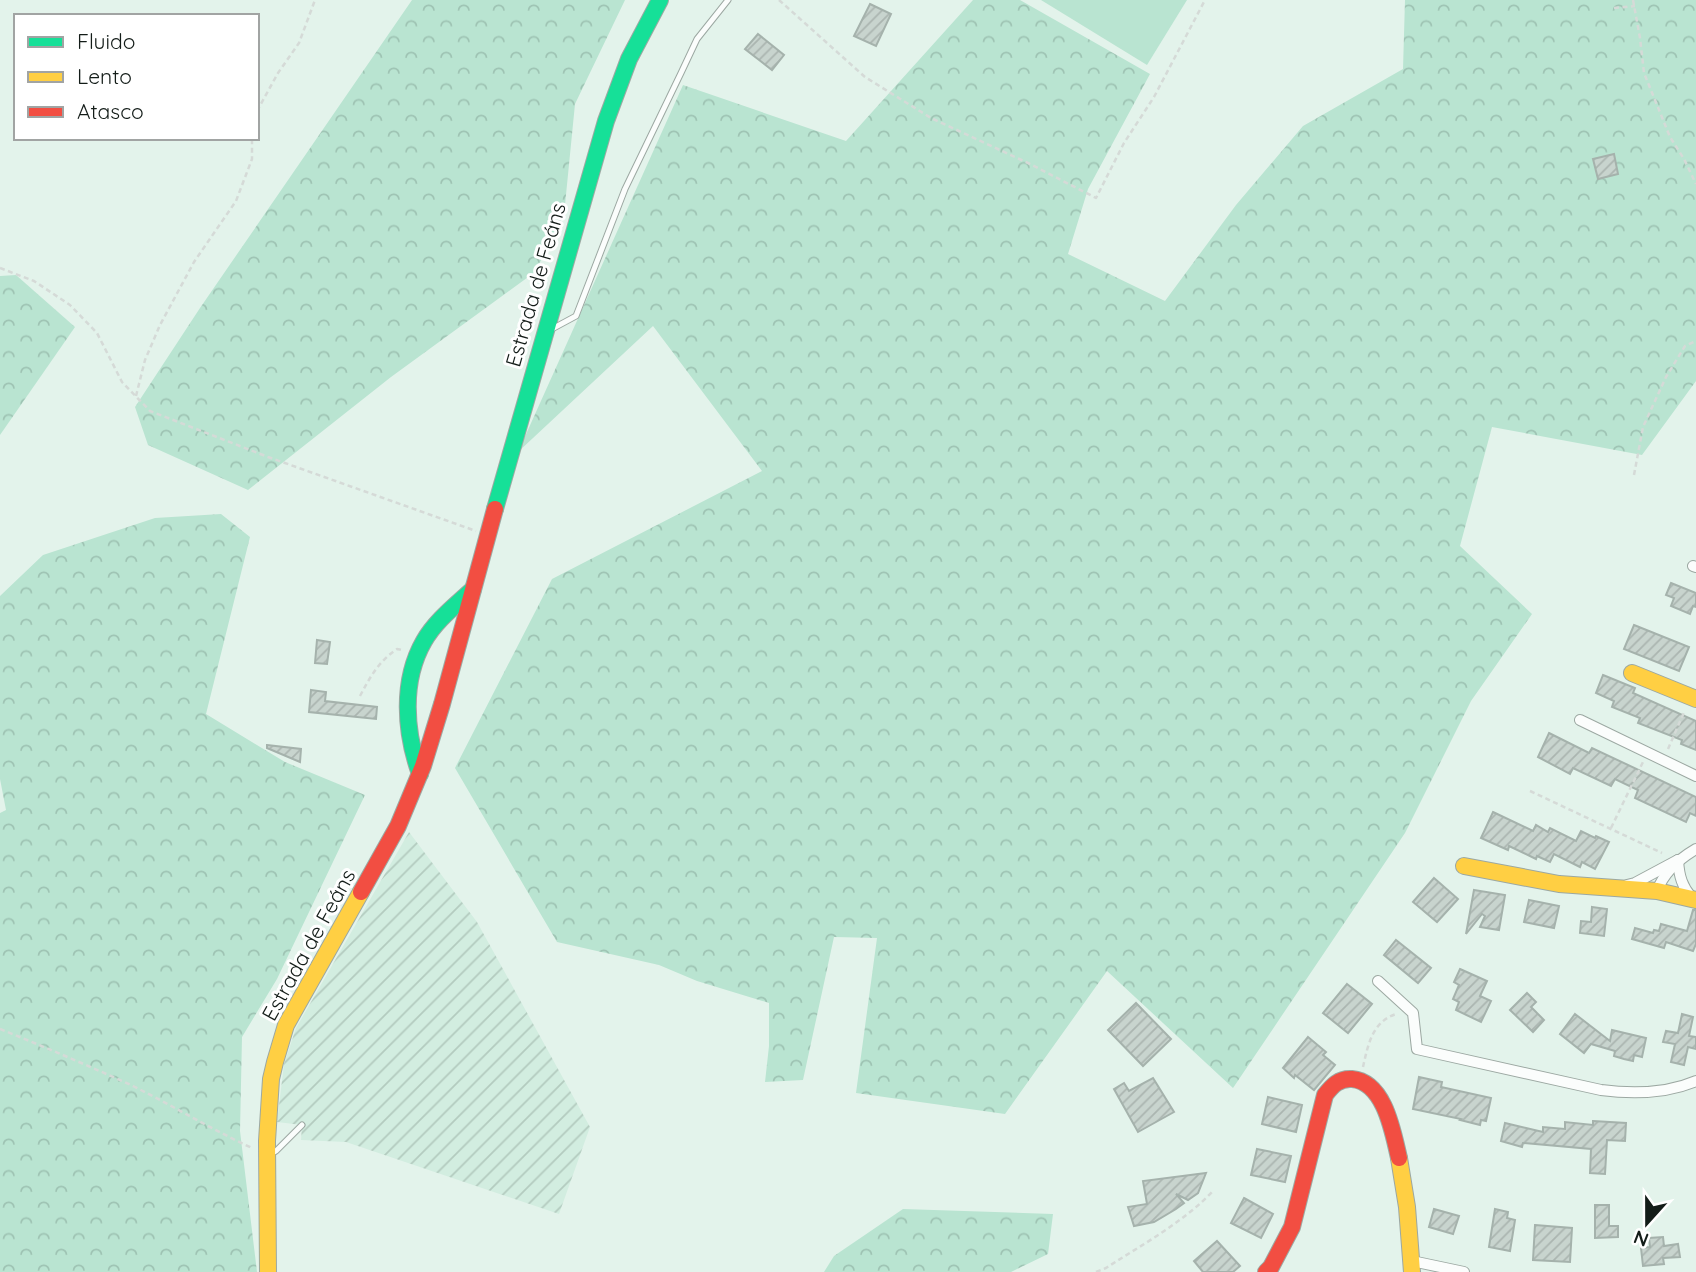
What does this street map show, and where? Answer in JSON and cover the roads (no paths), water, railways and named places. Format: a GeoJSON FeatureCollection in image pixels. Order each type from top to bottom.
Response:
{"type":"FeatureCollection","features":[{"type":"Feature","properties":{"kind":"street","name":"Estrada de Feáns"},"geometry":{"type":"LineString","coordinates":[[268,1272],[267,1155],[271,1079],[286,1025],[398,826],[420,774],[600,132],[621,76],[660,0]]}},
{"type":"Feature","properties":{"kind":"street"},"geometry":{"type":"LineString","coordinates":[[420,774],[412,746],[408,693],[417,653],[425,638],[447,612],[473,589]]}},
{"type":"Feature","properties":{"kind":"street"},"geometry":{"type":"LineString","coordinates":[[1632,673],[1693,698]]}},
{"type":"Feature","properties":{"kind":"street"},"geometry":{"type":"LineString","coordinates":[[1580,720],[1696,776]]}},
{"type":"Feature","properties":{"kind":"street"},"geometry":{"type":"LineString","coordinates":[[1619,888],[1635,883],[1696,849]]}},
{"type":"Feature","properties":{"kind":"street"},"geometry":{"type":"LineString","coordinates":[[1657,891],[1659,884],[1678,860]]}},
{"type":"Feature","properties":{"kind":"street"},"geometry":{"type":"LineString","coordinates":[[1678,860],[1684,889],[1695,900]]}},
{"type":"Feature","properties":{"kind":"street"},"geometry":{"type":"LineString","coordinates":[[1464,866],[1559,884],[1657,891],[1695,900]]}},
{"type":"Feature","properties":{"kind":"street"},"geometry":{"type":"LineString","coordinates":[[1378,981],[1413,1013],[1416,1049],[1629,1094],[1658,1091],[1696,1081]]}},
{"type":"Feature","properties":{"kind":"street"},"geometry":{"type":"LineString","coordinates":[[1266,1272],[1292,1227],[1325,1094],[1331,1086],[1341,1080],[1350,1079],[1371,1087],[1379,1097],[1390,1122],[1403,1172],[1412,1266],[1464,1272]]}},
{"type":"Feature","properties":{"kind":"lane"},"geometry":{"type":"LineString","coordinates":[[545,332],[576,316],[625,189],[669,96],[697,39],[728,0]]}},
{"type":"Feature","properties":{"kind":"lane"},"geometry":{"type":"LineString","coordinates":[[267,1155],[276,1151],[302,1125]]}}]}
